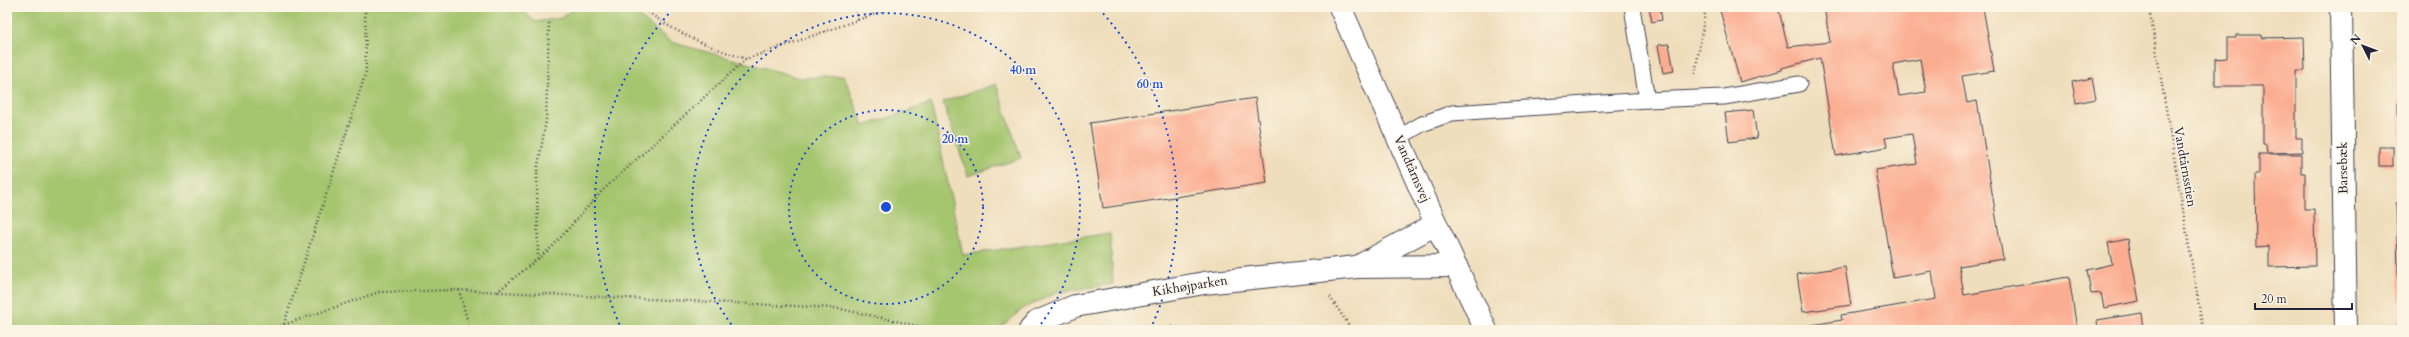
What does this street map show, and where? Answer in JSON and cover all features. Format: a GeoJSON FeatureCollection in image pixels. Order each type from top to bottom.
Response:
{"type":"FeatureCollection","features":[{"type":"Feature","properties":{"kind":"street","name":"Vandtårnsvej"},"geometry":{"type":"LineString","coordinates":[[1340,7],[1436,224],[1486,330]]}},
{"type":"Feature","properties":{"kind":"street","name":"Barsebæk"},"geometry":{"type":"LineString","coordinates":[[2341,7],[2346,330]]}},
{"type":"Feature","properties":{"kind":"street","name":"Kikhøjparken"},"geometry":{"type":"LineString","coordinates":[[1357,267],[1436,224]]}},
{"type":"Feature","properties":{"kind":"street","name":"Kikhøjparken"},"geometry":{"type":"LineString","coordinates":[[1030,330],[1037,322],[1075,306],[1204,283],[1357,267],[1456,266]]}},
{"type":"Feature","properties":{"kind":"lane"},"geometry":{"type":"LineString","coordinates":[[1632,7],[1647,100]]}},
{"type":"Feature","properties":{"kind":"lane"},"geometry":{"type":"LineString","coordinates":[[1398,138],[1422,124],[1452,113],[1647,100],[1724,97],[1799,84]]}},
{"type":"Feature","properties":{"kind":"path"},"geometry":{"type":"LineString","coordinates":[[284,324],[366,72],[365,7]]}},
{"type":"Feature","properties":{"kind":"path"},"geometry":{"type":"LineString","coordinates":[[642,7],[676,30],[711,48],[746,59]]}},
{"type":"Feature","properties":{"kind":"path"},"geometry":{"type":"LineString","coordinates":[[855,7],[858,21]]}},
{"type":"Feature","properties":{"kind":"path"},"geometry":{"type":"LineString","coordinates":[[496,293],[552,247],[602,191],[746,59],[895,7]]}},
{"type":"Feature","properties":{"kind":"path"},"geometry":{"type":"LineString","coordinates":[[1691,98],[1706,7]]}},
{"type":"Feature","properties":{"kind":"path","name":"Vandtårnsstien"},"geometry":{"type":"LineString","coordinates":[[2149,7],[2203,330]]}},
{"type":"Feature","properties":{"kind":"path"},"geometry":{"type":"LineString","coordinates":[[538,259],[537,171],[546,121],[549,22]]}},
{"type":"Feature","properties":{"kind":"path"},"geometry":{"type":"LineString","coordinates":[[1312,271],[1352,330]]}},
{"type":"Feature","properties":{"kind":"path"},"geometry":{"type":"LineString","coordinates":[[458,290],[470,330]]}},
{"type":"Feature","properties":{"kind":"path"},"geometry":{"type":"LineString","coordinates":[[269,330],[379,292],[458,290],[836,308],[937,330]]}},
{"type":"Feature","properties":{"kind":"green space"},"geometry":{"type":"Polygon","coordinates":[[[7,7],[520,7],[535,22],[561,18],[576,7],[627,7],[671,42],[801,78],[844,76],[864,126],[931,103],[963,255],[1110,233],[1113,284],[1058,292],[1024,308],[997,330],[7,330],[7,7]]]}},
{"type":"Feature","properties":{"kind":"green space"},"geometry":{"type":"Polygon","coordinates":[[[1543,7],[1581,7],[1562,11],[1543,7]]]}},
{"type":"Feature","properties":{"kind":"green space"},"geometry":{"type":"Polygon","coordinates":[[[996,84],[1021,158],[968,176],[943,102],[996,84]]]}},
{"type":"Feature","properties":{"kind":"building"},"geometry":{"type":"Polygon","coordinates":[[[1649,7],[1660,7],[1662,20],[1652,22],[1649,7]]]}},
{"type":"Feature","properties":{"kind":"building"},"geometry":{"type":"Polygon","coordinates":[[[1719,7],[1778,7],[1788,47],[1830,42],[1824,7],[1983,7],[1994,71],[1962,76],[1967,103],[1977,101],[2003,259],[1959,266],[1964,295],[2069,277],[2077,330],[1800,330],[1799,327],[1842,320],[1841,315],[1936,299],[1932,271],[1893,278],[1875,170],[1917,164],[1912,134],[1885,138],[1887,147],[1836,156],[1820,58],[1782,68],[1782,70],[1740,82],[1719,7]],[[1920,59],[1893,64],[1899,96],[1926,92],[1920,59]]]}},
{"type":"Feature","properties":{"kind":"building"},"geometry":{"type":"Polygon","coordinates":[[[2236,35],[2261,35],[2261,38],[2304,37],[2305,71],[2296,71],[2296,138],[2302,138],[2302,152],[2267,153],[2266,144],[2263,144],[2263,86],[2215,86],[2215,59],[2227,58],[2227,38],[2236,38],[2236,35]]]}},
{"type":"Feature","properties":{"kind":"building"},"geometry":{"type":"Polygon","coordinates":[[[1669,44],[1674,71],[1663,73],[1658,45],[1669,44]]]}},
{"type":"Feature","properties":{"kind":"building"},"geometry":{"type":"Polygon","coordinates":[[[2092,78],[2096,99],[2076,103],[2072,82],[2092,78]]]}},
{"type":"Feature","properties":{"kind":"building"},"geometry":{"type":"Polygon","coordinates":[[[1255,98],[1267,183],[1103,208],[1090,123],[1255,98]]]}},
{"type":"Feature","properties":{"kind":"building"},"geometry":{"type":"Polygon","coordinates":[[[2398,101],[2402,101],[2402,143],[2399,143],[2398,101]]]}},
{"type":"Feature","properties":{"kind":"building"},"geometry":{"type":"Polygon","coordinates":[[[1753,110],[1757,138],[1729,142],[1725,113],[1753,110]]]}},
{"type":"Feature","properties":{"kind":"building"},"geometry":{"type":"Polygon","coordinates":[[[2379,147],[2393,147],[2393,166],[2379,166],[2379,147]]]}},
{"type":"Feature","properties":{"kind":"building"},"geometry":{"type":"Polygon","coordinates":[[[2259,154],[2301,154],[2301,173],[2305,173],[2305,209],[2314,209],[2315,266],[2269,267],[2269,246],[2256,247],[2255,174],[2259,174],[2259,154]]]}},
{"type":"Feature","properties":{"kind":"building"},"geometry":{"type":"Polygon","coordinates":[[[2396,203],[2402,203],[2402,302],[2399,302],[2396,203]]]}},
{"type":"Feature","properties":{"kind":"building"},"geometry":{"type":"Polygon","coordinates":[[[2128,239],[2139,301],[2104,308],[2101,293],[2091,294],[2087,270],[2112,264],[2108,243],[2128,239]]]}},
{"type":"Feature","properties":{"kind":"building"},"geometry":{"type":"Polygon","coordinates":[[[1845,267],[1851,305],[1803,312],[1797,274],[1845,267]]]}},
{"type":"Feature","properties":{"kind":"building"},"geometry":{"type":"Polygon","coordinates":[[[2142,313],[2144,328],[2098,330],[2097,320],[2142,313]]]}},
{"type":"Feature","properties":{"kind":"building"},"geometry":{"type":"Polygon","coordinates":[[[2402,321],[2402,330],[2397,330],[2397,322],[2402,321]]]}},
{"type":"Feature","properties":{"kind":"building"},"geometry":{"type":"Polygon","coordinates":[[[1171,326],[1180,330],[1169,330],[1171,326]]]}}]}
